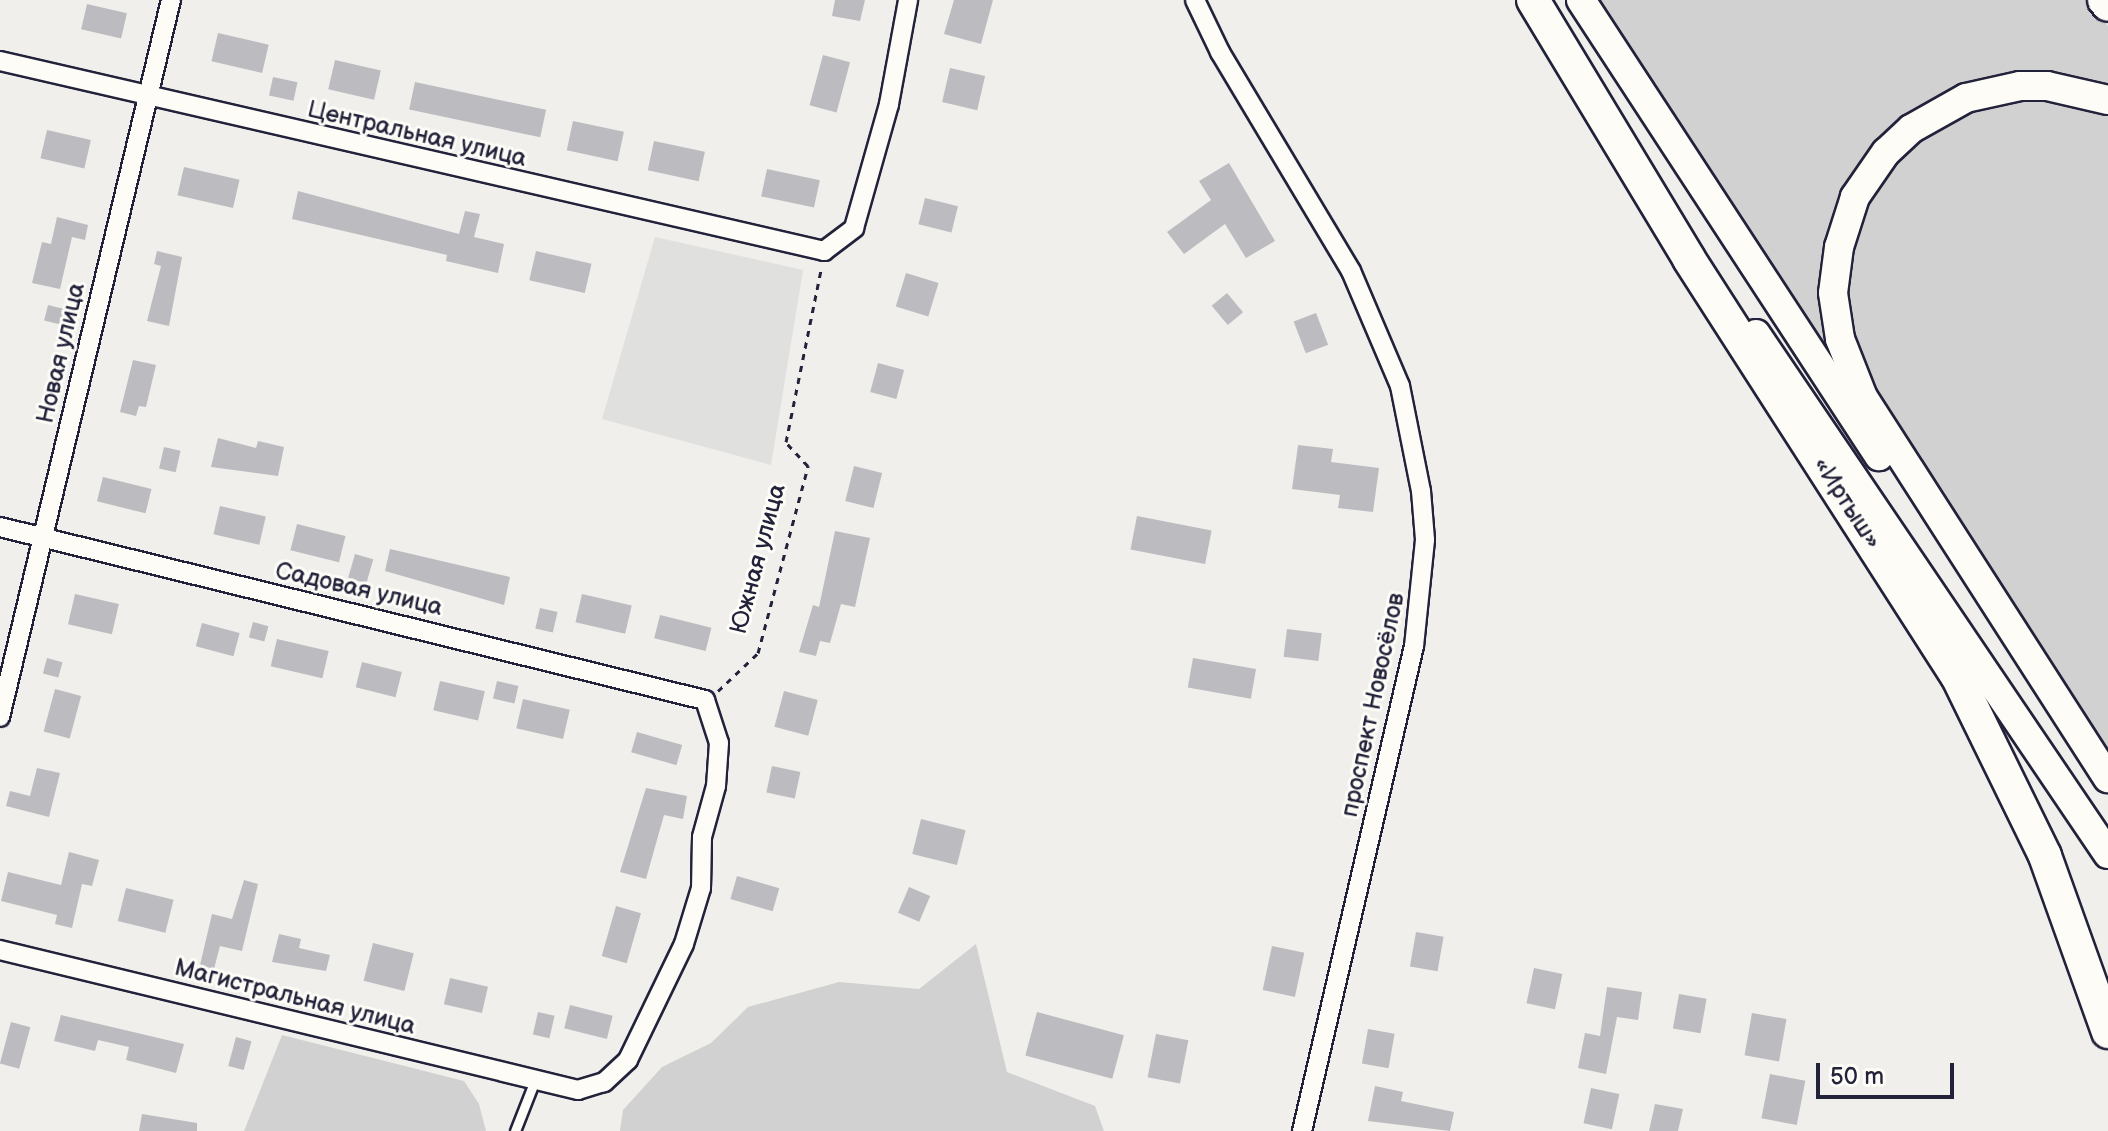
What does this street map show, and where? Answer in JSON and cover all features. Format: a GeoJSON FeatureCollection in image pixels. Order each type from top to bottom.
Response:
{"type":"FeatureCollection","features":[{"type":"Feature","properties":{"kind":"highway","name":"«Иртыш»"},"geometry":{"type":"LineString","coordinates":[[1533,0],[1689,259],[1957,676],[2045,856],[2108,1032]]}},
{"type":"Feature","properties":{"kind":"highway"},"geometry":{"type":"LineString","coordinates":[[2104,0],[2108,5]]}},
{"type":"Feature","properties":{"kind":"main road"},"geometry":{"type":"LineString","coordinates":[[1581,0],[1841,400],[2108,795]]}},
{"type":"Feature","properties":{"kind":"main road"},"geometry":{"type":"LineString","coordinates":[[1555,34],[2108,854]]}},
{"type":"Feature","properties":{"kind":"main road"},"geometry":{"type":"LineString","coordinates":[[2108,100],[2047,86],[2020,86],[1966,98],[1911,129],[1886,152],[1855,197],[1839,247],[1833,293],[1840,339],[1863,397],[2108,778]]}},
{"type":"Feature","properties":{"kind":"street","name":"Новая улица"},"geometry":{"type":"LineString","coordinates":[[0,717],[8,648],[43,538],[171,0]]}},
{"type":"Feature","properties":{"kind":"street"},"geometry":{"type":"LineString","coordinates":[[824,251],[854,228],[889,104],[908,0]]}},
{"type":"Feature","properties":{"kind":"street","name":"проспект Новосёлов"},"geometry":{"type":"LineString","coordinates":[[1195,0],[1220,52],[1316,206],[1358,285],[1400,386],[1421,491],[1425,540],[1414,646],[1302,1131]]}},
{"type":"Feature","properties":{"kind":"street","name":"Центральная улица"},"geometry":{"type":"LineString","coordinates":[[0,61],[824,251]]}},
{"type":"Feature","properties":{"kind":"street","name":"Садовая улица"},"geometry":{"type":"LineString","coordinates":[[0,527],[705,700]]}},
{"type":"Feature","properties":{"kind":"street","name":"Магистральная улица"},"geometry":{"type":"LineString","coordinates":[[0,950],[578,1090],[604,1082],[628,1060],[684,944],[701,888],[702,837],[716,786],[719,743],[705,700]]}},
{"type":"Feature","properties":{"kind":"lane"},"geometry":{"type":"LineString","coordinates":[[515,1131],[535,1080]]}},
{"type":"Feature","properties":{"kind":"path","name":"Южная улица"},"geometry":{"type":"LineString","coordinates":[[705,700],[733,682],[758,653],[808,466],[786,442],[824,251]]}},
{"type":"Feature","properties":{"kind":"shaded area"},"geometry":{"type":"Polygon","coordinates":[[[1600,0],[2088,0],[2108,26],[2108,89],[1952,93],[1921,107],[1888,131],[1857,166],[1827,230],[1819,289],[1831,350],[1827,350],[1600,0]]]}},
{"type":"Feature","properties":{"kind":"shaded area"},"geometry":{"type":"Polygon","coordinates":[[[2034,96],[2108,114],[2108,750],[2034,643],[1858,363],[1845,287],[1858,225],[1875,187],[1900,155],[1963,111],[2034,96]]]}},
{"type":"Feature","properties":{"kind":"shaded area"},"geometry":{"type":"Polygon","coordinates":[[[655,237],[803,270],[771,465],[602,419],[655,237]]]}},
{"type":"Feature","properties":{"kind":"shaded area"},"geometry":{"type":"Polygon","coordinates":[[[976,944],[1007,1072],[1095,1106],[1104,1131],[620,1131],[623,1110],[662,1067],[711,1043],[748,1007],[839,982],[919,989],[976,944]]]}},
{"type":"Feature","properties":{"kind":"shaded area"},"geometry":{"type":"Polygon","coordinates":[[[282,1035],[464,1081],[479,1104],[486,1131],[244,1131],[282,1035]]]}},
{"type":"Feature","properties":{"kind":"building"},"geometry":{"type":"Polygon","coordinates":[[[835,0],[865,0],[860,21],[832,16],[835,0]]]}},
{"type":"Feature","properties":{"kind":"building"},"geometry":{"type":"Polygon","coordinates":[[[954,0],[993,0],[981,44],[944,34],[954,0]]]}},
{"type":"Feature","properties":{"kind":"building"},"geometry":{"type":"Polygon","coordinates":[[[87,4],[127,13],[121,39],[81,29],[87,4]]]}},
{"type":"Feature","properties":{"kind":"building"},"geometry":{"type":"Polygon","coordinates":[[[218,33],[269,45],[262,73],[211,61],[218,33]]]}},
{"type":"Feature","properties":{"kind":"building"},"geometry":{"type":"Polygon","coordinates":[[[823,55],[850,62],[837,112],[810,105],[823,55]]]}},
{"type":"Feature","properties":{"kind":"building"},"geometry":{"type":"Polygon","coordinates":[[[335,60],[381,71],[374,100],[328,89],[335,60]]]}},
{"type":"Feature","properties":{"kind":"building"},"geometry":{"type":"Polygon","coordinates":[[[950,68],[985,76],[977,110],[942,102],[950,68]]]}},
{"type":"Feature","properties":{"kind":"building"},"geometry":{"type":"Polygon","coordinates":[[[273,77],[297,82],[294,101],[269,96],[273,77]]]}},
{"type":"Feature","properties":{"kind":"building"},"geometry":{"type":"Polygon","coordinates":[[[415,82],[546,110],[540,137],[409,109],[415,82]]]}},
{"type":"Feature","properties":{"kind":"building"},"geometry":{"type":"Polygon","coordinates":[[[573,121],[624,132],[618,161],[567,150],[573,121]]]}},
{"type":"Feature","properties":{"kind":"building"},"geometry":{"type":"Polygon","coordinates":[[[47,130],[91,140],[84,168],[40,158],[47,130]]]}},
{"type":"Feature","properties":{"kind":"building"},"geometry":{"type":"Polygon","coordinates":[[[654,141],[705,152],[699,181],[648,170],[654,141]]]}},
{"type":"Feature","properties":{"kind":"building"},"geometry":{"type":"Polygon","coordinates":[[[1229,163],[1275,241],[1246,258],[1225,224],[1184,254],[1167,232],[1211,200],[1199,181],[1229,163]]]}},
{"type":"Feature","properties":{"kind":"building"},"geometry":{"type":"Polygon","coordinates":[[[184,167],[240,180],[233,208],[177,195],[184,167]]]}},
{"type":"Feature","properties":{"kind":"building"},"geometry":{"type":"Polygon","coordinates":[[[767,169],[820,180],[814,208],[761,196],[767,169]]]}},
{"type":"Feature","properties":{"kind":"building"},"geometry":{"type":"Polygon","coordinates":[[[298,191],[459,234],[465,211],[480,214],[474,237],[504,244],[498,273],[446,261],[447,255],[292,219],[298,191]]]}},
{"type":"Feature","properties":{"kind":"building"},"geometry":{"type":"Polygon","coordinates":[[[925,198],[958,206],[951,232],[918,224],[925,198]]]}},
{"type":"Feature","properties":{"kind":"building"},"geometry":{"type":"Polygon","coordinates":[[[57,217],[88,225],[85,240],[72,237],[60,289],[32,283],[42,242],[51,244],[57,217]]]}},
{"type":"Feature","properties":{"kind":"building"},"geometry":{"type":"Polygon","coordinates":[[[157,251],[182,257],[169,326],[147,321],[161,266],[154,264],[157,251]]]}},
{"type":"Feature","properties":{"kind":"building"},"geometry":{"type":"Polygon","coordinates":[[[536,251],[592,264],[585,293],[529,280],[536,251]]]}},
{"type":"Feature","properties":{"kind":"building"},"geometry":{"type":"Polygon","coordinates":[[[906,273],[939,283],[928,316],[896,306],[906,273]]]}},
{"type":"Feature","properties":{"kind":"building"},"geometry":{"type":"Polygon","coordinates":[[[1227,293],[1243,312],[1228,325],[1212,306],[1227,293]]]}},
{"type":"Feature","properties":{"kind":"building"},"geometry":{"type":"Polygon","coordinates":[[[48,305],[68,310],[65,326],[44,321],[48,305]]]}},
{"type":"Feature","properties":{"kind":"building"},"geometry":{"type":"Polygon","coordinates":[[[1316,313],[1328,345],[1306,353],[1294,322],[1316,313]]]}},
{"type":"Feature","properties":{"kind":"building"},"geometry":{"type":"Polygon","coordinates":[[[133,360],[156,365],[146,407],[139,406],[136,416],[120,412],[133,360]]]}},
{"type":"Feature","properties":{"kind":"building"},"geometry":{"type":"Polygon","coordinates":[[[878,363],[904,370],[896,399],[870,392],[878,363]]]}},
{"type":"Feature","properties":{"kind":"building"},"geometry":{"type":"Polygon","coordinates":[[[218,438],[256,448],[258,441],[284,447],[278,476],[211,467],[218,438]]]}},
{"type":"Feature","properties":{"kind":"building"},"geometry":{"type":"Polygon","coordinates":[[[1298,445],[1333,449],[1331,462],[1379,468],[1373,512],[1338,508],[1340,495],[1292,489],[1298,445]]]}},
{"type":"Feature","properties":{"kind":"building"},"geometry":{"type":"Polygon","coordinates":[[[164,447],[181,451],[176,472],[159,468],[164,447]]]}},
{"type":"Feature","properties":{"kind":"building"},"geometry":{"type":"Polygon","coordinates":[[[854,466],[882,473],[873,508],[845,501],[854,466]]]}},
{"type":"Feature","properties":{"kind":"building"},"geometry":{"type":"Polygon","coordinates":[[[103,477],[152,489],[145,513],[97,501],[103,477]]]}},
{"type":"Feature","properties":{"kind":"building"},"geometry":{"type":"Polygon","coordinates":[[[220,506],[266,517],[259,545],[213,534],[220,506]]]}},
{"type":"Feature","properties":{"kind":"building"},"geometry":{"type":"Polygon","coordinates":[[[1137,516],[1212,531],[1205,564],[1131,549],[1137,516]]]}},
{"type":"Feature","properties":{"kind":"building"},"geometry":{"type":"Polygon","coordinates":[[[297,524],[346,536],[339,562],[290,550],[297,524]]]}},
{"type":"Feature","properties":{"kind":"building"},"geometry":{"type":"Polygon","coordinates":[[[835,531],[870,538],[855,607],[841,604],[830,643],[820,641],[816,656],[799,652],[813,605],[819,607],[835,531]]]}},
{"type":"Feature","properties":{"kind":"building"},"geometry":{"type":"Polygon","coordinates":[[[390,549],[510,577],[504,605],[385,571],[390,549]]]}},
{"type":"Feature","properties":{"kind":"building"},"geometry":{"type":"Polygon","coordinates":[[[355,554],[373,559],[366,583],[348,578],[355,554]]]}},
{"type":"Feature","properties":{"kind":"building"},"geometry":{"type":"Polygon","coordinates":[[[75,594],[119,604],[112,634],[68,624],[75,594]]]}},
{"type":"Feature","properties":{"kind":"building"},"geometry":{"type":"Polygon","coordinates":[[[582,594],[632,605],[625,634],[575,622],[582,594]]]}},
{"type":"Feature","properties":{"kind":"building"},"geometry":{"type":"Polygon","coordinates":[[[540,608],[558,612],[553,633],[535,628],[540,608]]]}},
{"type":"Feature","properties":{"kind":"building"},"geometry":{"type":"Polygon","coordinates":[[[660,615],[711,628],[706,651],[654,638],[660,615]]]}},
{"type":"Feature","properties":{"kind":"building"},"geometry":{"type":"Polygon","coordinates":[[[253,622],[268,626],[264,642],[249,637],[253,622]]]}},
{"type":"Feature","properties":{"kind":"building"},"geometry":{"type":"Polygon","coordinates":[[[202,623],[240,633],[233,656],[196,646],[202,623]]]}},
{"type":"Feature","properties":{"kind":"building"},"geometry":{"type":"Polygon","coordinates":[[[1287,629],[1322,633],[1318,661],[1284,657],[1287,629]]]}},
{"type":"Feature","properties":{"kind":"building"},"geometry":{"type":"Polygon","coordinates":[[[277,639],[329,651],[322,678],[271,666],[277,639]]]}},
{"type":"Feature","properties":{"kind":"building"},"geometry":{"type":"Polygon","coordinates":[[[47,658],[62,662],[58,678],[43,673],[47,658]]]}},
{"type":"Feature","properties":{"kind":"building"},"geometry":{"type":"Polygon","coordinates":[[[1193,658],[1256,669],[1251,699],[1188,688],[1193,658]]]}},
{"type":"Feature","properties":{"kind":"building"},"geometry":{"type":"Polygon","coordinates":[[[362,662],[402,672],[395,697],[356,687],[362,662]]]}},
{"type":"Feature","properties":{"kind":"building"},"geometry":{"type":"Polygon","coordinates":[[[440,681],[485,691],[478,721],[433,710],[440,681]]]}},
{"type":"Feature","properties":{"kind":"building"},"geometry":{"type":"Polygon","coordinates":[[[497,681],[518,686],[514,703],[493,699],[497,681]]]}},
{"type":"Feature","properties":{"kind":"building"},"geometry":{"type":"Polygon","coordinates":[[[55,689],[81,696],[70,738],[44,732],[55,689]]]}},
{"type":"Feature","properties":{"kind":"building"},"geometry":{"type":"Polygon","coordinates":[[[784,691],[818,700],[808,736],[774,727],[784,691]]]}},
{"type":"Feature","properties":{"kind":"building"},"geometry":{"type":"Polygon","coordinates":[[[523,699],[570,710],[563,739],[516,728],[523,699]]]}},
{"type":"Feature","properties":{"kind":"building"},"geometry":{"type":"Polygon","coordinates":[[[637,732],[682,745],[676,765],[631,752],[637,732]]]}},
{"type":"Feature","properties":{"kind":"building"},"geometry":{"type":"Polygon","coordinates":[[[772,766],[800,772],[795,798],[766,792],[772,766]]]}},
{"type":"Feature","properties":{"kind":"building"},"geometry":{"type":"Polygon","coordinates":[[[37,768],[60,773],[49,817],[6,806],[10,791],[30,796],[37,768]]]}},
{"type":"Feature","properties":{"kind":"building"},"geometry":{"type":"Polygon","coordinates":[[[646,788],[687,796],[683,819],[664,815],[646,879],[620,872],[646,788]]]}},
{"type":"Feature","properties":{"kind":"building"},"geometry":{"type":"Polygon","coordinates":[[[921,819],[966,830],[957,865],[912,854],[921,819]]]}},
{"type":"Feature","properties":{"kind":"building"},"geometry":{"type":"Polygon","coordinates":[[[69,852],[99,860],[92,886],[82,884],[72,928],[55,924],[57,915],[1,901],[8,872],[61,885],[69,852]]]}},
{"type":"Feature","properties":{"kind":"building"},"geometry":{"type":"Polygon","coordinates":[[[737,876],[779,888],[773,911],[730,899],[737,876]]]}},
{"type":"Feature","properties":{"kind":"building"},"geometry":{"type":"Polygon","coordinates":[[[244,880],[258,884],[242,951],[220,946],[214,969],[200,965],[212,914],[232,919],[244,880]]]}},
{"type":"Feature","properties":{"kind":"building"},"geometry":{"type":"Polygon","coordinates":[[[909,887],[930,896],[919,922],[898,913],[909,887]]]}},
{"type":"Feature","properties":{"kind":"building"},"geometry":{"type":"Polygon","coordinates":[[[126,888],[174,900],[165,933],[118,921],[126,888]]]}},
{"type":"Feature","properties":{"kind":"building"},"geometry":{"type":"Polygon","coordinates":[[[616,906],[641,913],[627,963],[602,956],[616,906]]]}},
{"type":"Feature","properties":{"kind":"building"},"geometry":{"type":"Polygon","coordinates":[[[1416,932],[1444,937],[1437,971],[1410,966],[1416,932]]]}},
{"type":"Feature","properties":{"kind":"building"},"geometry":{"type":"Polygon","coordinates":[[[279,934],[301,939],[299,948],[330,955],[326,971],[272,962],[279,934]]]}},
{"type":"Feature","properties":{"kind":"building"},"geometry":{"type":"Polygon","coordinates":[[[373,943],[414,953],[404,991],[364,981],[373,943]]]}},
{"type":"Feature","properties":{"kind":"building"},"geometry":{"type":"Polygon","coordinates":[[[1272,946],[1304,953],[1295,997],[1263,990],[1272,946]]]}},
{"type":"Feature","properties":{"kind":"building"},"geometry":{"type":"Polygon","coordinates":[[[1534,968],[1562,974],[1555,1009],[1527,1003],[1534,968]]]}},
{"type":"Feature","properties":{"kind":"building"},"geometry":{"type":"Polygon","coordinates":[[[450,978],[488,987],[482,1013],[444,1004],[450,978]]]}},
{"type":"Feature","properties":{"kind":"building"},"geometry":{"type":"Polygon","coordinates":[[[1607,987],[1642,992],[1638,1020],[1617,1017],[1606,1074],[1578,1068],[1585,1033],[1600,1036],[1607,987]]]}},
{"type":"Feature","properties":{"kind":"building"},"geometry":{"type":"Polygon","coordinates":[[[1679,994],[1707,999],[1700,1033],[1673,1028],[1679,994]]]}},
{"type":"Feature","properties":{"kind":"building"},"geometry":{"type":"Polygon","coordinates":[[[570,1005],[613,1016],[607,1039],[564,1028],[570,1005]]]}},
{"type":"Feature","properties":{"kind":"building"},"geometry":{"type":"Polygon","coordinates":[[[538,1012],[555,1016],[549,1038],[533,1034],[538,1012]]]}},
{"type":"Feature","properties":{"kind":"building"},"geometry":{"type":"Polygon","coordinates":[[[1037,1012],[1124,1035],[1112,1079],[1025,1055],[1037,1012]]]}},
{"type":"Feature","properties":{"kind":"building"},"geometry":{"type":"Polygon","coordinates":[[[1752,1013],[1786,1019],[1779,1061],[1745,1055],[1752,1013]]]}},
{"type":"Feature","properties":{"kind":"building"},"geometry":{"type":"Polygon","coordinates":[[[61,1015],[184,1044],[176,1073],[126,1060],[129,1047],[98,1040],[95,1051],[54,1041],[61,1015]]]}},
{"type":"Feature","properties":{"kind":"building"},"geometry":{"type":"Polygon","coordinates":[[[11,1022],[30,1027],[19,1069],[0,1064],[11,1022]]]}},
{"type":"Feature","properties":{"kind":"building"},"geometry":{"type":"Polygon","coordinates":[[[1368,1029],[1395,1034],[1389,1068],[1362,1063],[1368,1029]]]}},
{"type":"Feature","properties":{"kind":"building"},"geometry":{"type":"Polygon","coordinates":[[[1156,1034],[1188,1040],[1180,1083],[1148,1077],[1156,1034]]]}},
{"type":"Feature","properties":{"kind":"building"},"geometry":{"type":"Polygon","coordinates":[[[236,1037],[251,1041],[244,1070],[228,1066],[236,1037]]]}},
{"type":"Feature","properties":{"kind":"building"},"geometry":{"type":"Polygon","coordinates":[[[1770,1074],[1805,1081],[1797,1125],[1761,1118],[1770,1074]]]}},
{"type":"Feature","properties":{"kind":"building"},"geometry":{"type":"Polygon","coordinates":[[[1375,1086],[1403,1092],[1401,1101],[1454,1112],[1450,1131],[1368,1121],[1375,1086]]]}},
{"type":"Feature","properties":{"kind":"building"},"geometry":{"type":"Polygon","coordinates":[[[1591,1088],[1619,1094],[1612,1129],[1584,1123],[1591,1088]]]}},
{"type":"Feature","properties":{"kind":"building"},"geometry":{"type":"Polygon","coordinates":[[[1655,1104],[1683,1109],[1678,1131],[1649,1131],[1655,1104]]]}},
{"type":"Feature","properties":{"kind":"building"},"geometry":{"type":"Polygon","coordinates":[[[142,1114],[197,1123],[197,1131],[139,1131],[142,1114]]]}}]}
